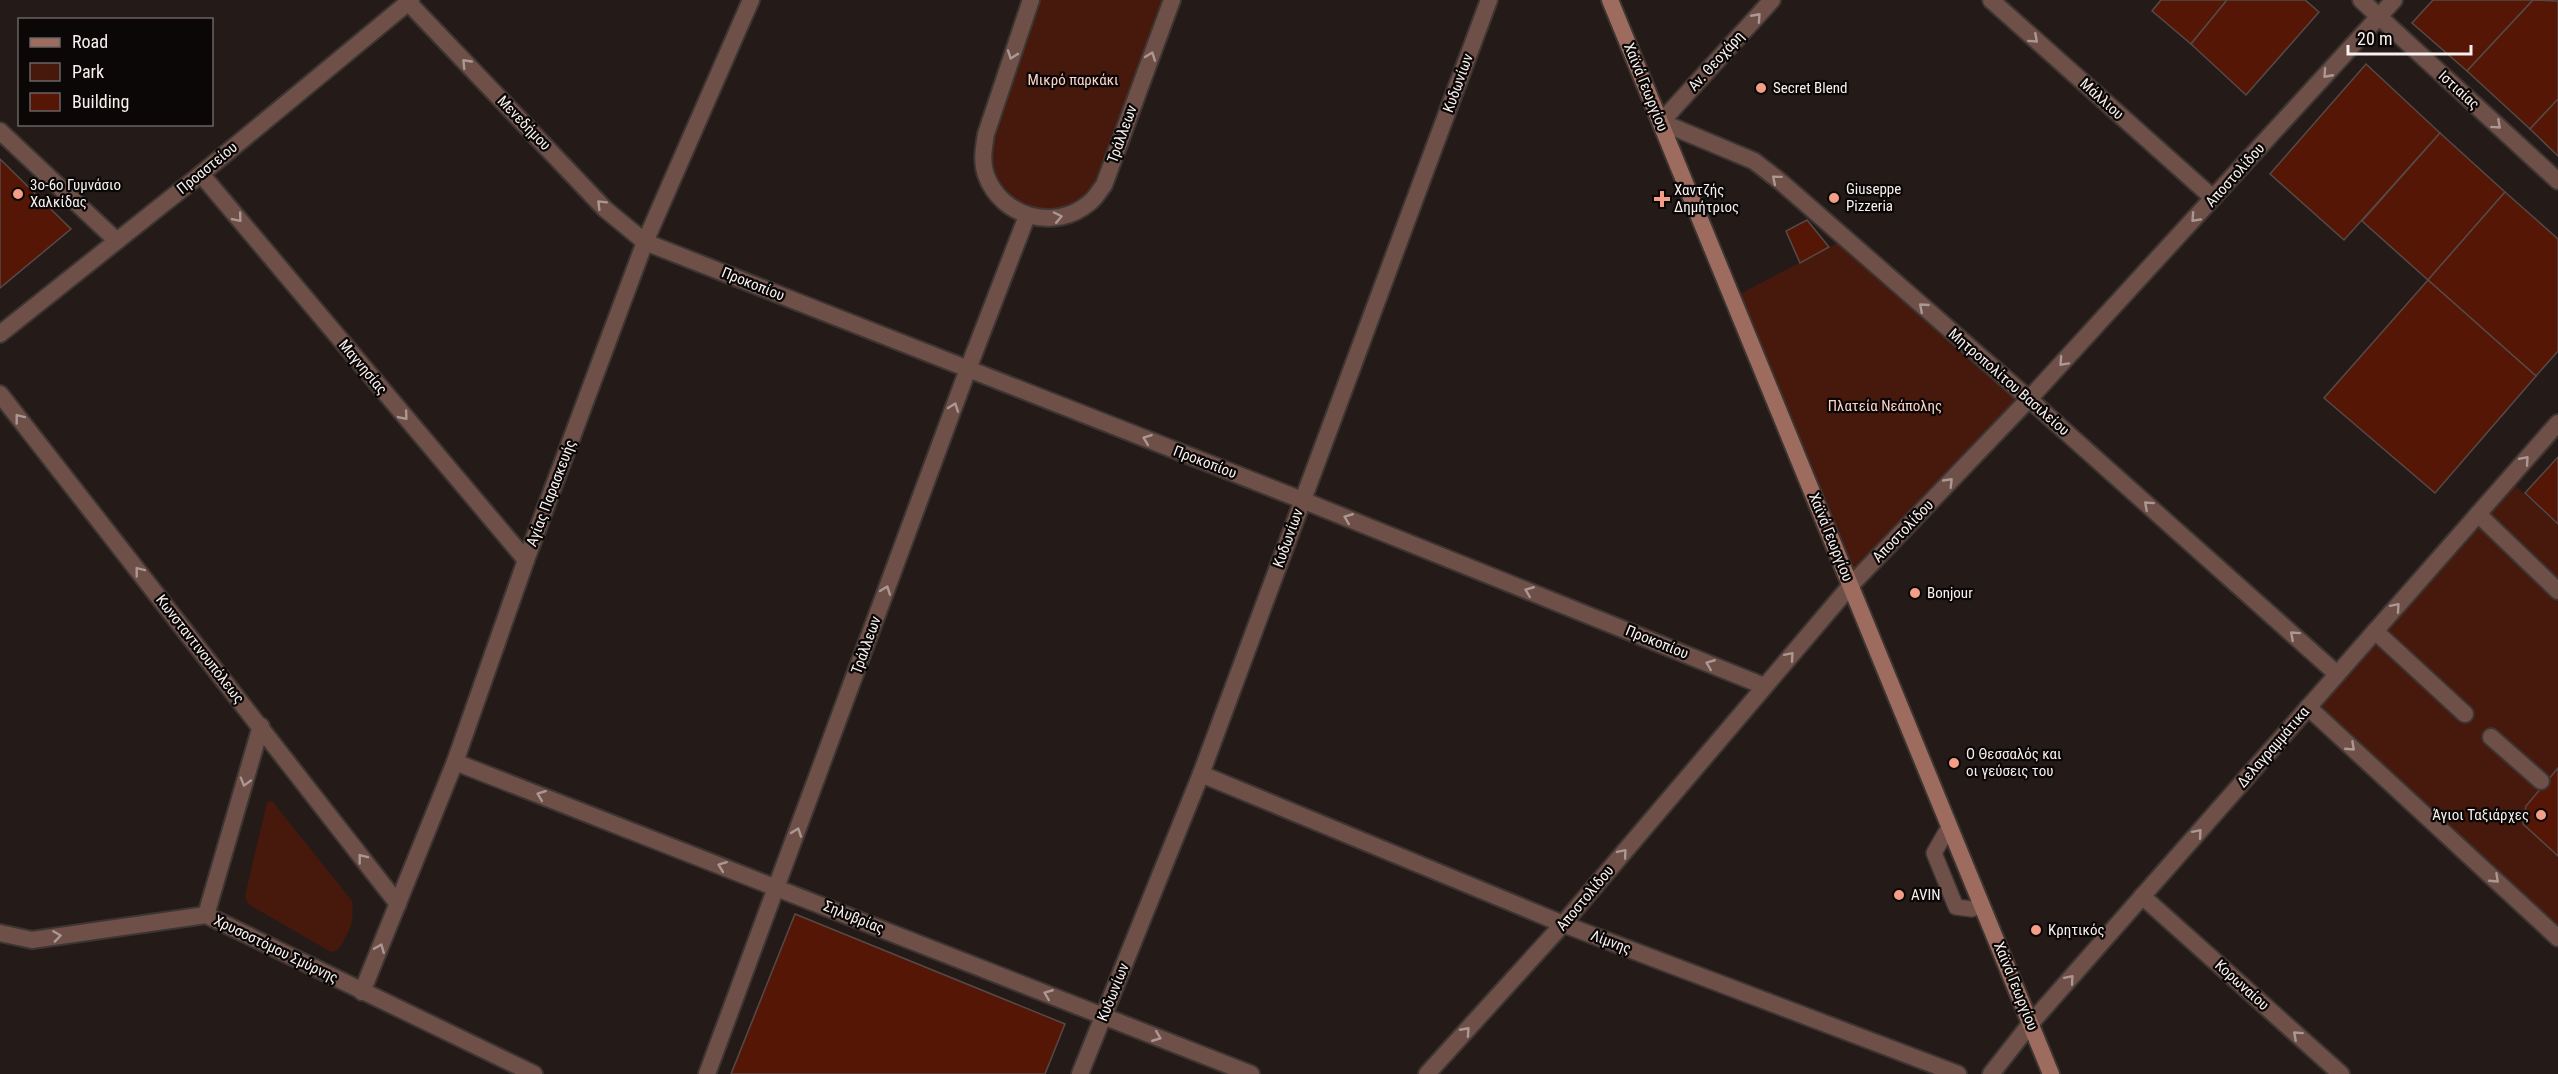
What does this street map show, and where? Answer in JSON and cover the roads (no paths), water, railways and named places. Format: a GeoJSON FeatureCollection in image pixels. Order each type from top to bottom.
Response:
{"type":"FeatureCollection","features":[{"type":"Feature","properties":{"kind":"main road","name":"Χαϊνά Γεωργίου"},"geometry":{"type":"LineString","coordinates":[[1610,0],[2051,1074]]}},
{"type":"Feature","properties":{"kind":"street","name":"Αγίας Παρασκευής"},"geometry":{"type":"LineString","coordinates":[[362,992],[455,762],[526,560],[645,242],[751,0]]}},
{"type":"Feature","properties":{"kind":"street","name":"Τράλλεων"},"geometry":{"type":"LineString","coordinates":[[1031,0],[986,134],[983,154],[986,174],[995,192],[1009,207],[1028,216],[1050,219],[1073,213],[1090,203],[1104,185],[1172,0]]}},
{"type":"Feature","properties":{"kind":"street","name":"Κυδωνίων"},"geometry":{"type":"LineString","coordinates":[[1080,1074],[1201,774],[1489,0]]}},
{"type":"Feature","properties":{"kind":"street","name":"Αν. Θεοχάρη"},"geometry":{"type":"LineString","coordinates":[[1661,122],[1772,0]]}},
{"type":"Feature","properties":{"kind":"street","name":"Μάλλιου"},"geometry":{"type":"LineString","coordinates":[[1991,0],[2213,198]]}},
{"type":"Feature","properties":{"kind":"street","name":"Ιστιαίας"},"geometry":{"type":"LineString","coordinates":[[2361,0],[2558,181]]}},
{"type":"Feature","properties":{"kind":"street","name":"Αποστολίδου"},"geometry":{"type":"LineString","coordinates":[[1426,1074],[1563,924],[1851,585],[2029,399],[2394,0]]}},
{"type":"Feature","properties":{"kind":"street","name":"Μενεδήμου"},"geometry":{"type":"LineString","coordinates":[[409,1],[606,209],[645,242]]}},
{"type":"Feature","properties":{"kind":"street","name":"Προαστείου"},"geometry":{"type":"LineString","coordinates":[[0,334],[201,174],[409,1]]}},
{"type":"Feature","properties":{"kind":"street","name":"Μητροπολίτου Βασιλείου"},"geometry":{"type":"LineString","coordinates":[[1661,122],[1754,161],[2029,399],[2337,674]]}},
{"type":"Feature","properties":{"kind":"street"},"geometry":{"type":"LineString","coordinates":[[0,131],[117,241]]}},
{"type":"Feature","properties":{"kind":"street","name":"Μαγνησίας"},"geometry":{"type":"LineString","coordinates":[[201,174],[526,560]]}},
{"type":"Feature","properties":{"kind":"street","name":"Τράλλεων"},"geometry":{"type":"LineString","coordinates":[[707,1074],[968,369],[1028,216]]}},
{"type":"Feature","properties":{"kind":"street","name":"Προκοπίου"},"geometry":{"type":"LineString","coordinates":[[645,242],[1302,500],[1764,686]]}},
{"type":"Feature","properties":{"kind":"street","name":"Κωνσταντινουπόλεως"},"geometry":{"type":"LineString","coordinates":[[0,394],[398,904]]}},
{"type":"Feature","properties":{"kind":"street","name":"Δελαγραμμάτικα"},"geometry":{"type":"LineString","coordinates":[[1991,1074],[2031,1023],[2558,423]]}},
{"type":"Feature","properties":{"kind":"street"},"geometry":{"type":"LineString","coordinates":[[2478,514],[2558,591]]}},
{"type":"Feature","properties":{"kind":"street"},"geometry":{"type":"LineString","coordinates":[[2375,631],[2465,714]]}},
{"type":"Feature","properties":{"kind":"street"},"geometry":{"type":"LineString","coordinates":[[2308,707],[2558,938]]}},
{"type":"Feature","properties":{"kind":"street"},"geometry":{"type":"LineString","coordinates":[[206,915],[261,726]]}},
{"type":"Feature","properties":{"kind":"street"},"geometry":{"type":"LineString","coordinates":[[2491,737],[2541,780]]}},
{"type":"Feature","properties":{"kind":"street","name":"Σηλυβρίας"},"geometry":{"type":"LineString","coordinates":[[455,762],[1251,1074]]}},
{"type":"Feature","properties":{"kind":"street","name":"Λίμνης"},"geometry":{"type":"LineString","coordinates":[[1201,774],[1563,924],[1958,1074]]}},
{"type":"Feature","properties":{"kind":"street","name":"Κορωναίου"},"geometry":{"type":"LineString","coordinates":[[2142,896],[2341,1074]]}},
{"type":"Feature","properties":{"kind":"street","name":"Χρυσοστόμου Σμύρνης"},"geometry":{"type":"LineString","coordinates":[[0,933],[32,940],[206,915],[534,1074]]}},
{"type":"Feature","properties":{"kind":"lane"},"geometry":{"type":"LineString","coordinates":[[1946,832],[1934,853],[1956,908],[1972,909]]}},
{"type":"Feature","properties":{"kind":"place","name":"Secret Blend"},"geometry":{"type":"Point","coordinates":[1761,88]}},
{"type":"Feature","properties":{"kind":"place","name":"3ο-6ο Γυμνάσιο Χαλκίδας"},"geometry":{"type":"Point","coordinates":[18,194]}},
{"type":"Feature","properties":{"kind":"place","name":"Giuseppe Pizzeria"},"geometry":{"type":"Point","coordinates":[1834,198]}},
{"type":"Feature","properties":{"kind":"place","name":"Χαντζής Δημήτριος"},"geometry":{"type":"Point","coordinates":[1662,199]}},
{"type":"Feature","properties":{"kind":"place","name":"Bonjour"},"geometry":{"type":"Point","coordinates":[1915,593]}},
{"type":"Feature","properties":{"kind":"place","name":"Ο Θεσσαλός και οι γεύσεις του"},"geometry":{"type":"Point","coordinates":[1954,763]}},
{"type":"Feature","properties":{"kind":"place","name":"Άγιοι Ταξιάρχες"},"geometry":{"type":"Point","coordinates":[2541,815]}},
{"type":"Feature","properties":{"kind":"place","name":"AVIN"},"geometry":{"type":"Point","coordinates":[1899,895]}},
{"type":"Feature","properties":{"kind":"place","name":"Κρητικός"},"geometry":{"type":"Point","coordinates":[2036,930]}},
{"type":"Feature","properties":{"kind":"park label","name":"Μικρό παρκάκι"},"geometry":{"type":"Point","coordinates":[1073,80]}},
{"type":"Feature","properties":{"kind":"park label","name":"Πλατεία Νεάπολης"},"geometry":{"type":"Point","coordinates":[1885,406]}}]}
